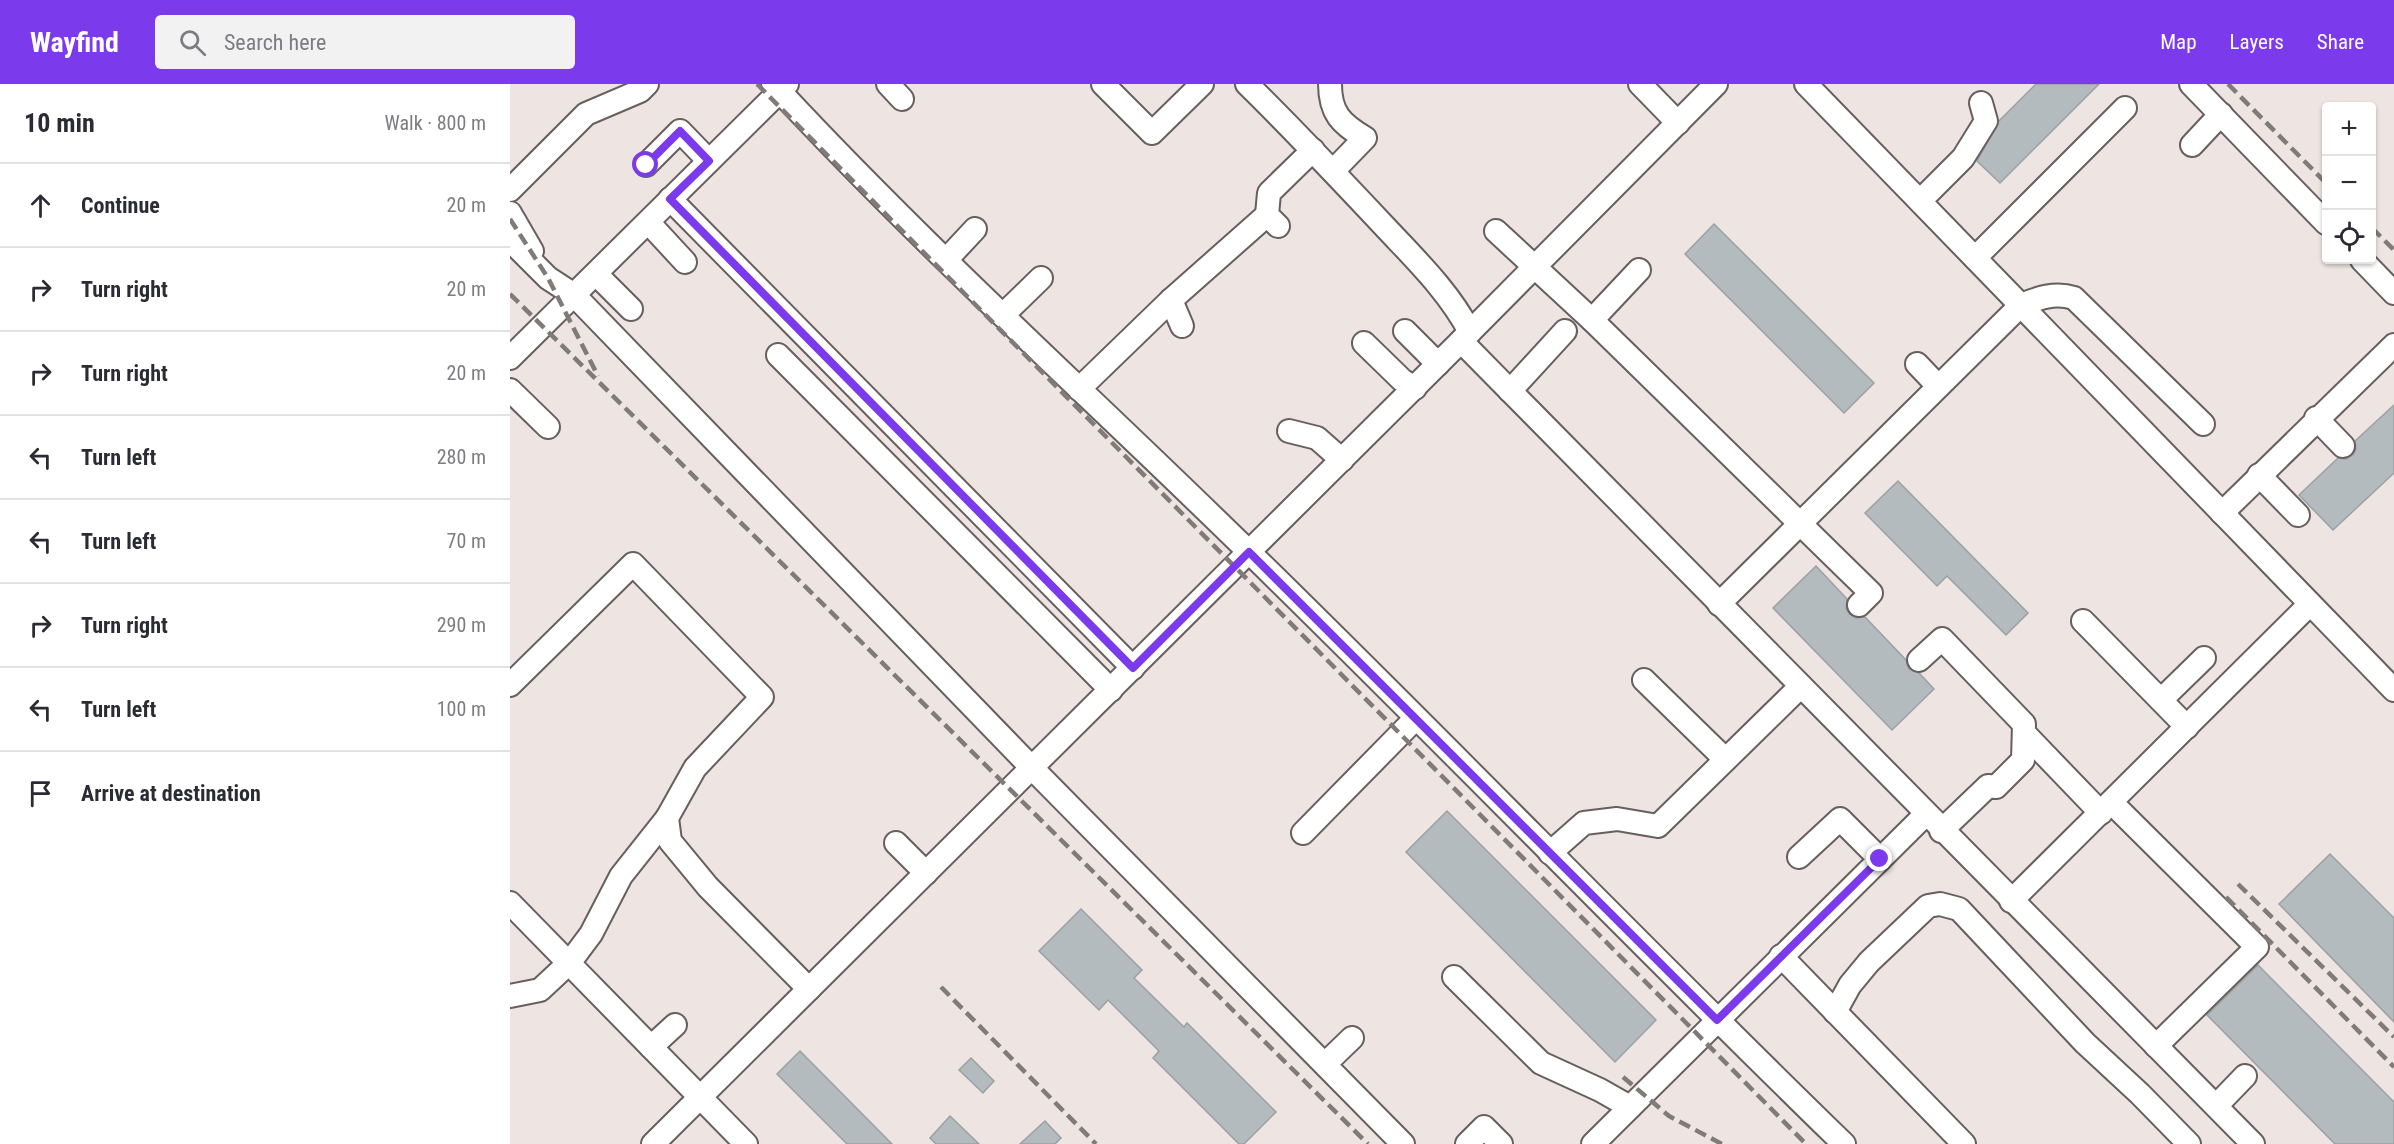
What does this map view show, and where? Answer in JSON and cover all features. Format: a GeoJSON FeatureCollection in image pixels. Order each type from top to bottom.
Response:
{"type":"FeatureCollection","features":[{"type":"Feature","properties":{"kind":"lane"},"geometry":{"type":"LineString","coordinates":[[510,190],[586,114],[640,91],[647,84]]}},
{"type":"Feature","properties":{"kind":"lane"},"geometry":{"type":"LineString","coordinates":[[1103,84],[1152,133],[1202,84]]}},
{"type":"Feature","properties":{"kind":"lane"},"geometry":{"type":"LineString","coordinates":[[1247,84],[1313,150],[1439,285],[1459,311],[1465,336],[1510,391],[1933,823],[2253,1144]]}},
{"type":"Feature","properties":{"kind":"lane"},"geometry":{"type":"LineString","coordinates":[[1330,84],[1332,107],[1340,119],[1365,138],[1333,171]]}},
{"type":"Feature","properties":{"kind":"lane"},"geometry":{"type":"LineString","coordinates":[[1640,84],[1678,123]]}},
{"type":"Feature","properties":{"kind":"lane"},"geometry":{"type":"LineString","coordinates":[[653,1144],[1415,388],[1716,84]]}},
{"type":"Feature","properties":{"kind":"lane"},"geometry":{"type":"LineString","coordinates":[[1806,84],[2394,690]]}},
{"type":"Feature","properties":{"kind":"lane"},"geometry":{"type":"LineString","coordinates":[[2191,84],[2322,219]]}},
{"type":"Feature","properties":{"kind":"lane"},"geometry":{"type":"LineString","coordinates":[[510,358],[709,161],[780,86],[947,260],[1249,552],[1717,1020],[1845,1144]]}},
{"type":"Feature","properties":{"kind":"lane"},"geometry":{"type":"LineString","coordinates":[[1920,201],[1963,158],[1986,121],[1981,103]]}},
{"type":"Feature","properties":{"kind":"lane"},"geometry":{"type":"LineString","coordinates":[[1975,258],[2125,108]]}},
{"type":"Feature","properties":{"kind":"lane"},"geometry":{"type":"LineString","coordinates":[[2192,145],[2221,114]]}},
{"type":"Feature","properties":{"kind":"lane"},"geometry":{"type":"LineString","coordinates":[[646,165],[680,131],[709,161]]}},
{"type":"Feature","properties":{"kind":"lane"},"geometry":{"type":"LineString","coordinates":[[1079,389],[1171,300],[1272,220],[1269,193],[1313,150]]}},
{"type":"Feature","properties":{"kind":"lane"},"geometry":{"type":"LineString","coordinates":[[670,199],[1133,668]]}},
{"type":"Feature","properties":{"kind":"lane"},"geometry":{"type":"LineString","coordinates":[[510,213],[548,278]]}},
{"type":"Feature","properties":{"kind":"lane"},"geometry":{"type":"LineString","coordinates":[[648,222],[686,262]]}},
{"type":"Feature","properties":{"kind":"lane"},"geometry":{"type":"LineString","coordinates":[[947,260],[975,229]]}},
{"type":"Feature","properties":{"kind":"lane"},"geometry":{"type":"LineString","coordinates":[[1496,231],[1592,320],[1871,592],[1858,605]]}},
{"type":"Feature","properties":{"kind":"lane"},"geometry":{"type":"LineString","coordinates":[[510,240],[548,278],[574,295],[1032,768],[1403,1144]]}},
{"type":"Feature","properties":{"kind":"lane"},"geometry":{"type":"LineString","coordinates":[[2366,264],[2394,293]]}},
{"type":"Feature","properties":{"kind":"lane"},"geometry":{"type":"LineString","coordinates":[[1592,320],[1639,270]]}},
{"type":"Feature","properties":{"kind":"lane"},"geometry":{"type":"LineString","coordinates":[[596,274],[631,309]]}},
{"type":"Feature","properties":{"kind":"lane"},"geometry":{"type":"LineString","coordinates":[[1003,315],[1041,278]]}},
{"type":"Feature","properties":{"kind":"lane"},"geometry":{"type":"LineString","coordinates":[[1719,604],[2021,305],[2038,298],[2063,295],[2074,298],[2203,424]]}},
{"type":"Feature","properties":{"kind":"lane"},"geometry":{"type":"LineString","coordinates":[[1171,300],[1182,326]]}},
{"type":"Feature","properties":{"kind":"lane"},"geometry":{"type":"LineString","coordinates":[[1405,331],[1438,364]]}},
{"type":"Feature","properties":{"kind":"lane"},"geometry":{"type":"LineString","coordinates":[[1510,391],[1565,331]]}},
{"type":"Feature","properties":{"kind":"lane"},"geometry":{"type":"LineString","coordinates":[[1364,343],[1402,380],[1415,388]]}},
{"type":"Feature","properties":{"kind":"lane"},"geometry":{"type":"LineString","coordinates":[[2222,513],[2316,418],[2394,345]]}},
{"type":"Feature","properties":{"kind":"lane"},"geometry":{"type":"LineString","coordinates":[[778,355],[1111,690]]}},
{"type":"Feature","properties":{"kind":"lane"},"geometry":{"type":"LineString","coordinates":[[1917,364],[1938,386]]}},
{"type":"Feature","properties":{"kind":"lane"},"geometry":{"type":"LineString","coordinates":[[510,390],[548,427]]}},
{"type":"Feature","properties":{"kind":"lane"},"geometry":{"type":"LineString","coordinates":[[2316,418],[2343,446]]}},
{"type":"Feature","properties":{"kind":"lane"},"geometry":{"type":"LineString","coordinates":[[1289,431],[1317,438],[1342,460]]}},
{"type":"Feature","properties":{"kind":"lane"},"geometry":{"type":"LineString","coordinates":[[2259,475],[2298,515]]}},
{"type":"Feature","properties":{"kind":"lane"},"geometry":{"type":"LineString","coordinates":[[510,685],[633,564],[762,697],[695,768],[667,818],[621,876],[591,934],[570,962],[540,990],[510,996]]}},
{"type":"Feature","properties":{"kind":"lane"},"geometry":{"type":"LineString","coordinates":[[2012,901],[2310,604]]}},
{"type":"Feature","properties":{"kind":"lane"},"geometry":{"type":"LineString","coordinates":[[2084,621],[2187,727]]}},
{"type":"Feature","properties":{"kind":"lane"},"geometry":{"type":"LineString","coordinates":[[1603,1141],[1630,1107],[1880,859],[1988,786],[1996,787],[2023,760],[2024,724],[1942,639],[1919,660]]}},
{"type":"Feature","properties":{"kind":"lane"},"geometry":{"type":"LineString","coordinates":[[2161,700],[2204,658]]}},
{"type":"Feature","properties":{"kind":"lane"},"geometry":{"type":"LineString","coordinates":[[1644,680],[1725,759]]}},
{"type":"Feature","properties":{"kind":"lane"},"geometry":{"type":"LineString","coordinates":[[1550,853],[1584,823],[1617,819],[1658,826],[1801,686]]}},
{"type":"Feature","properties":{"kind":"lane"},"geometry":{"type":"LineString","coordinates":[[1303,833],[1415,719]]}},
{"type":"Feature","properties":{"kind":"lane"},"geometry":{"type":"LineString","coordinates":[[2025,734],[2257,946],[2156,1046]]}},
{"type":"Feature","properties":{"kind":"lane"},"geometry":{"type":"LineString","coordinates":[[667,818],[670,841],[700,878],[809,989]]}},
{"type":"Feature","properties":{"kind":"lane"},"geometry":{"type":"LineString","coordinates":[[1799,857],[1840,819],[1880,859]]}},
{"type":"Feature","properties":{"kind":"lane"},"geometry":{"type":"LineString","coordinates":[[896,843],[926,873]]}},
{"type":"Feature","properties":{"kind":"lane"},"geometry":{"type":"LineString","coordinates":[[510,903],[746,1144]]}},
{"type":"Feature","properties":{"kind":"lane"},"geometry":{"type":"LineString","coordinates":[[1835,1012],[1850,985],[1869,962],[1928,906],[1952,905],[1959,909],[2085,1043],[2189,1144]]}},
{"type":"Feature","properties":{"kind":"lane"},"geometry":{"type":"LineString","coordinates":[[1781,957],[1964,1144]]}},
{"type":"Feature","properties":{"kind":"lane"},"geometry":{"type":"LineString","coordinates":[[1454,977],[1541,1063],[1600,1090],[1630,1107]]}},
{"type":"Feature","properties":{"kind":"lane"},"geometry":{"type":"LineString","coordinates":[[651,1047],[675,1025]]}},
{"type":"Feature","properties":{"kind":"lane"},"geometry":{"type":"LineString","coordinates":[[1325,1065],[1352,1038]]}},
{"type":"Feature","properties":{"kind":"lane"},"geometry":{"type":"LineString","coordinates":[[2216,1106],[2245,1076]]}},
{"type":"Feature","properties":{"kind":"lane"},"geometry":{"type":"LineString","coordinates":[[1467,1144],[1484,1127],[1501,1144]]}},
{"type":"Feature","properties":{"kind":"building"},"geometry":{"type":"Polygon","coordinates":[[[2036,84],[2099,84],[2000,183],[1977,161],[1999,121],[2036,84]]]}},
{"type":"Feature","properties":{"kind":"building"},"geometry":{"type":"Polygon","coordinates":[[[1714,224],[1874,383],[1844,413],[1685,254],[1714,224]]]}},
{"type":"Feature","properties":{"kind":"building"},"geometry":{"type":"Polygon","coordinates":[[[2394,405],[2394,473],[2333,530],[2299,495],[2338,458],[2346,459],[2353,455],[2356,449],[2355,441],[2394,405]]]}},
{"type":"Feature","properties":{"kind":"building"},"geometry":{"type":"Polygon","coordinates":[[[1898,481],[2028,613],[2006,635],[1947,576],[1937,586],[1865,513],[1898,481]]]}},
{"type":"Feature","properties":{"kind":"building"},"geometry":{"type":"Polygon","coordinates":[[[1816,566],[1847,599],[1846,608],[1849,614],[1856,618],[1865,617],[1906,660],[1909,669],[1919,673],[1934,689],[1892,730],[1773,608],[1816,566]]]}},
{"type":"Feature","properties":{"kind":"building"},"geometry":{"type":"Polygon","coordinates":[[[1447,811],[1656,1020],[1615,1062],[1406,852],[1447,811]]]}},
{"type":"Feature","properties":{"kind":"building"},"geometry":{"type":"Polygon","coordinates":[[[2330,854],[2394,918],[2394,1022],[2279,904],[2330,854]]]}},
{"type":"Feature","properties":{"kind":"building"},"geometry":{"type":"Polygon","coordinates":[[[1081,909],[1142,970],[1134,978],[1184,1027],[1187,1023],[1276,1112],[1244,1144],[1239,1144],[1153,1058],[1159,1051],[1108,1000],[1099,1010],[1039,951],[1081,909]]]}},
{"type":"Feature","properties":{"kind":"building"},"geometry":{"type":"Polygon","coordinates":[[[2258,965],[2394,1102],[2394,1144],[2335,1144],[2207,1015],[2258,965]]]}},
{"type":"Feature","properties":{"kind":"building"},"geometry":{"type":"Polygon","coordinates":[[[800,1051],[892,1144],[847,1144],[777,1074],[800,1051]]]}},
{"type":"Feature","properties":{"kind":"building"},"geometry":{"type":"Polygon","coordinates":[[[971,1058],[994,1081],[983,1093],[959,1070],[971,1058]]]}},
{"type":"Feature","properties":{"kind":"building"},"geometry":{"type":"Polygon","coordinates":[[[950,1116],[979,1144],[936,1144],[930,1138],[950,1116]]]}},
{"type":"Feature","properties":{"kind":"building"},"geometry":{"type":"Polygon","coordinates":[[[1045,1121],[1061,1138],[1055,1144],[1020,1144],[1045,1121]]]}},
{"type":"Feature","properties":{"kind":"railway"},"geometry":{"type":"LineString","coordinates":[[757,84],[1806,1144]]}},
{"type":"Feature","properties":{"kind":"railway"},"geometry":{"type":"LineString","coordinates":[[2228,84],[2322,179]]}},
{"type":"Feature","properties":{"kind":"railway"},"geometry":{"type":"LineString","coordinates":[[510,219],[548,278],[598,376]]}},
{"type":"Feature","properties":{"kind":"railway"},"geometry":{"type":"LineString","coordinates":[[2376,232],[2394,250]]}},
{"type":"Feature","properties":{"kind":"railway"},"geometry":{"type":"LineString","coordinates":[[510,294],[1368,1144]]}},
{"type":"Feature","properties":{"kind":"railway"},"geometry":{"type":"LineString","coordinates":[[2238,884],[2394,1037]]}},
{"type":"Feature","properties":{"kind":"railway"},"geometry":{"type":"LineString","coordinates":[[2226,897],[2394,1067]]}},
{"type":"Feature","properties":{"kind":"railway"},"geometry":{"type":"LineString","coordinates":[[941,987],[1096,1144]]}},
{"type":"Feature","properties":{"kind":"railway"},"geometry":{"type":"LineString","coordinates":[[1623,1077],[1669,1116],[1722,1144]]}},
{"type":"Feature","properties":{"kind":"route"},"geometry":{"type":"LineString","coordinates":[[646,165],[680,131],[709,161],[670,199],[1133,668],[1249,552],[1717,1020],[1880,859]]}}]}
